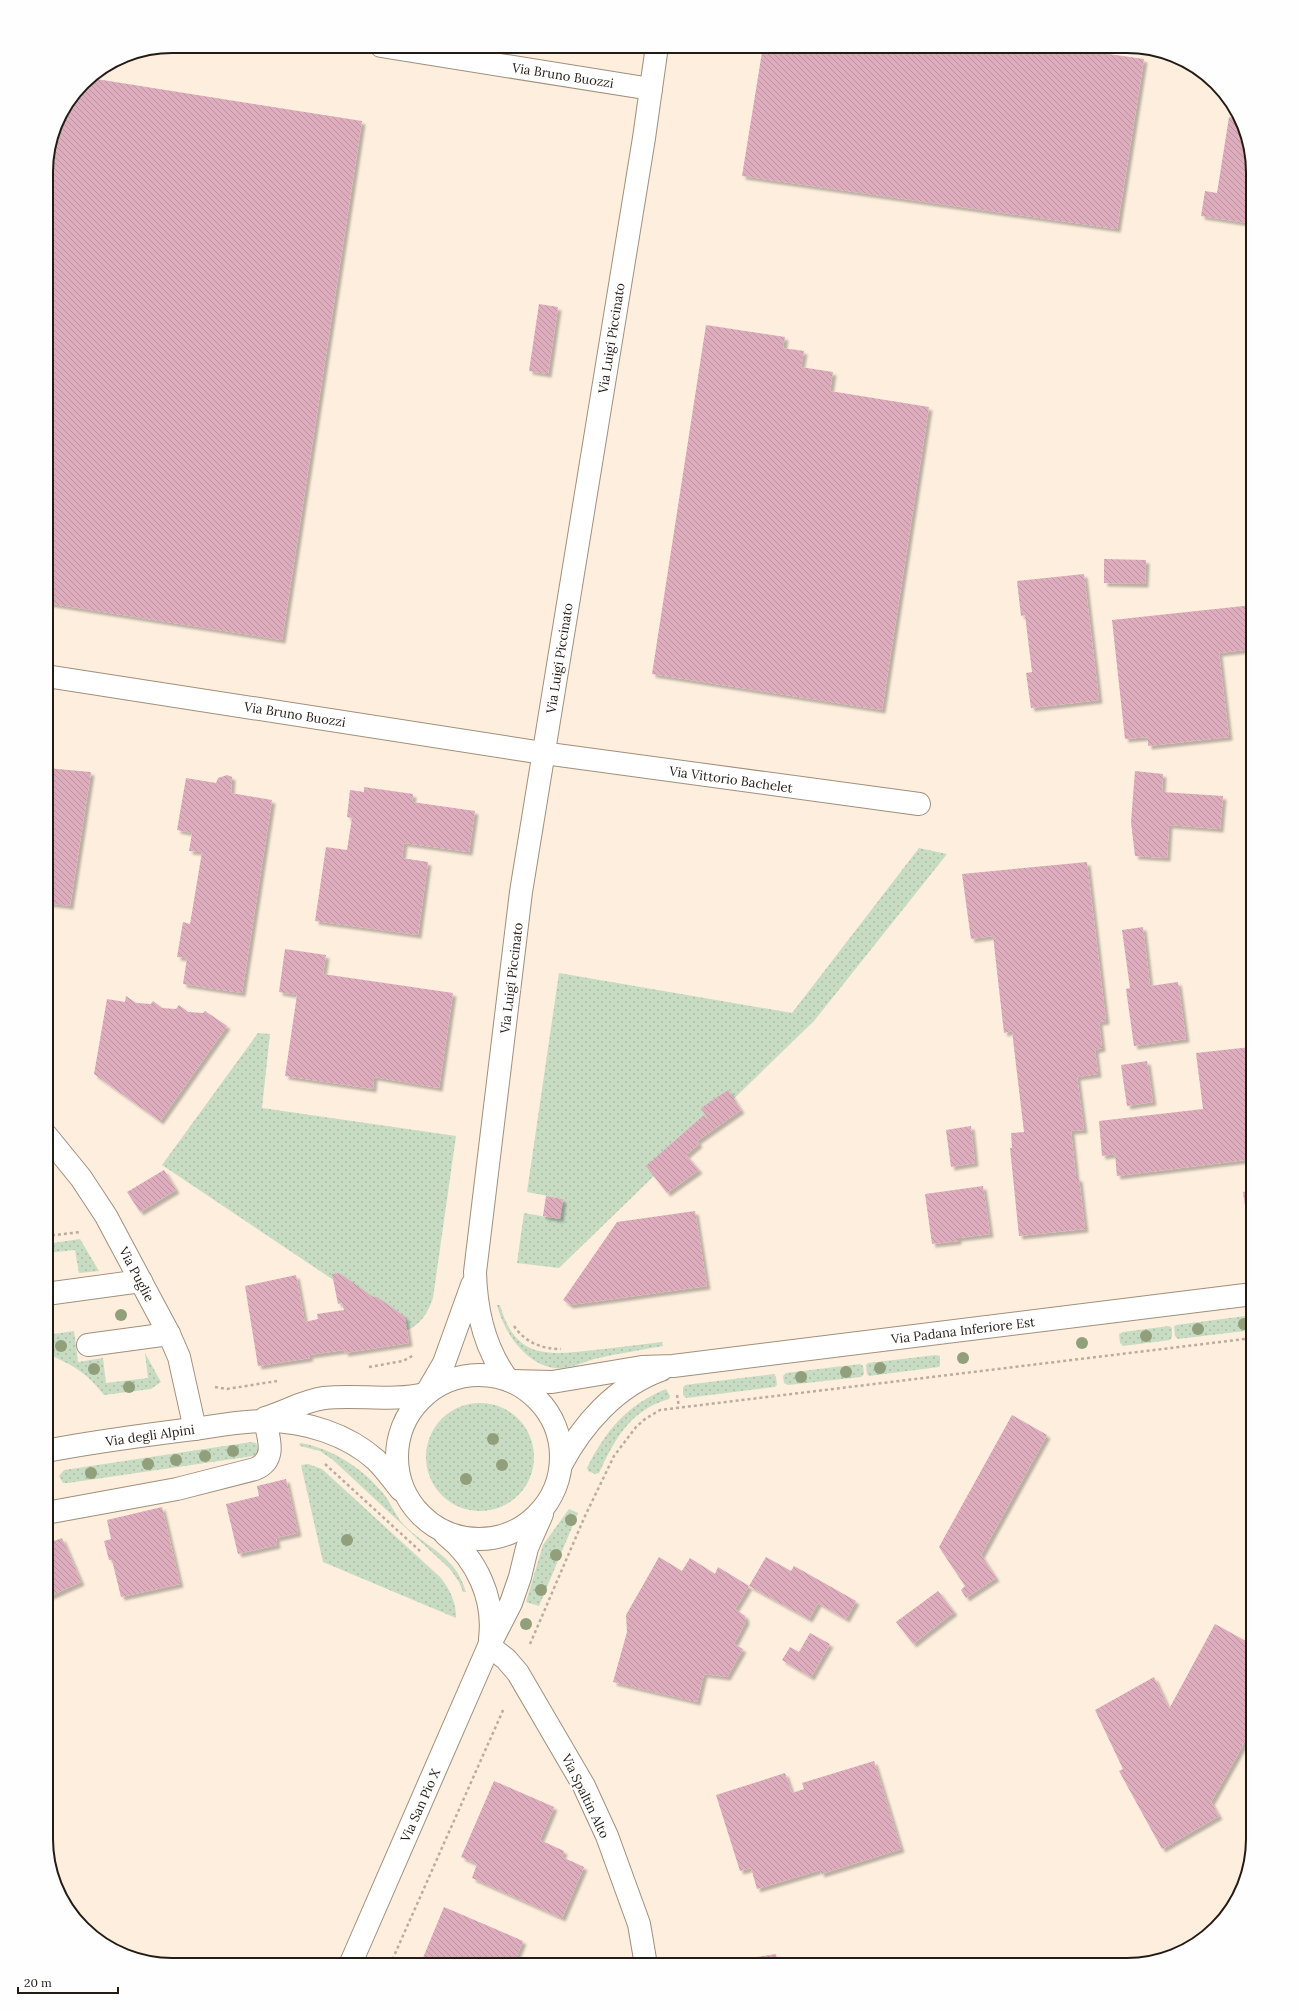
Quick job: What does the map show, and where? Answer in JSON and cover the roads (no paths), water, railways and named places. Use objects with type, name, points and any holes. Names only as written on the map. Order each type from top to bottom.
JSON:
[{"type":"street","name":"Via Bruno Buozzi","points":[[425,53],[651,89]]},
{"type":"street","name":"Via Luigi Piccinato","points":[[510,1381],[492,1355],[484,1336],[476,1294],[476,1272],[521,892],[656,53]]},
{"type":"street","name":"Via Bruno Buozzi","points":[[53,677],[543,753]]},
{"type":"street","name":"Via Vittorio Bachelet","points":[[543,753],[919,804]]},
{"type":"street","name":"Via Puglie","points":[[53,1144],[81,1178],[106,1216],[169,1334],[178,1357],[195,1429]]},
{"type":"street","name":"Via Luigi Piccinato","points":[[426,1393],[446,1356],[459,1324],[476,1272]]},
{"type":"street","points":[[53,1293],[141,1280]]},
{"type":"street","name":"Via Padana Inferiore Est","points":[[510,1381],[552,1382],[642,1367],[673,1366],[1246,1295]]},
{"type":"street","points":[[88,1345],[169,1334]]},
{"type":"street","name":"Via Padana Inferiore Est","points":[[561,1465],[571,1446],[587,1424],[611,1400],[650,1375],[673,1366]]},
{"type":"street","points":[[409,1500],[402,1486],[398,1469],[398,1447],[405,1421],[414,1406],[426,1393],[453,1378],[488,1375],[510,1381],[527,1390],[540,1402],[558,1431],[561,1448],[559,1477],[550,1500],[533,1520],[522,1528],[496,1538],[468,1539],[442,1531]]},
{"type":"street","name":"Via degli Alpini","points":[[260,1421],[323,1398],[357,1396],[411,1398],[426,1393]]},
{"type":"street","points":[[53,1511],[177,1489],[255,1469],[265,1463],[270,1453],[260,1421]]},
{"type":"street","name":"Via degli Alpini","points":[[53,1450],[118,1438],[260,1421],[305,1425],[341,1437],[376,1460],[409,1500]]},
{"type":"street","name":"Via San Pio X","points":[[409,1500],[418,1513],[454,1541],[467,1555],[482,1581],[488,1598],[491,1614],[489,1646]]},
{"type":"street","name":"Via San Pio X","points":[[353,1958],[489,1646],[511,1603],[520,1577],[527,1548],[536,1525],[550,1500]]},
{"type":"street","name":"Via Spaltin Alto","points":[[489,1646],[506,1659],[518,1673],[584,1786],[607,1836],[639,1924],[645,1958]]}]
